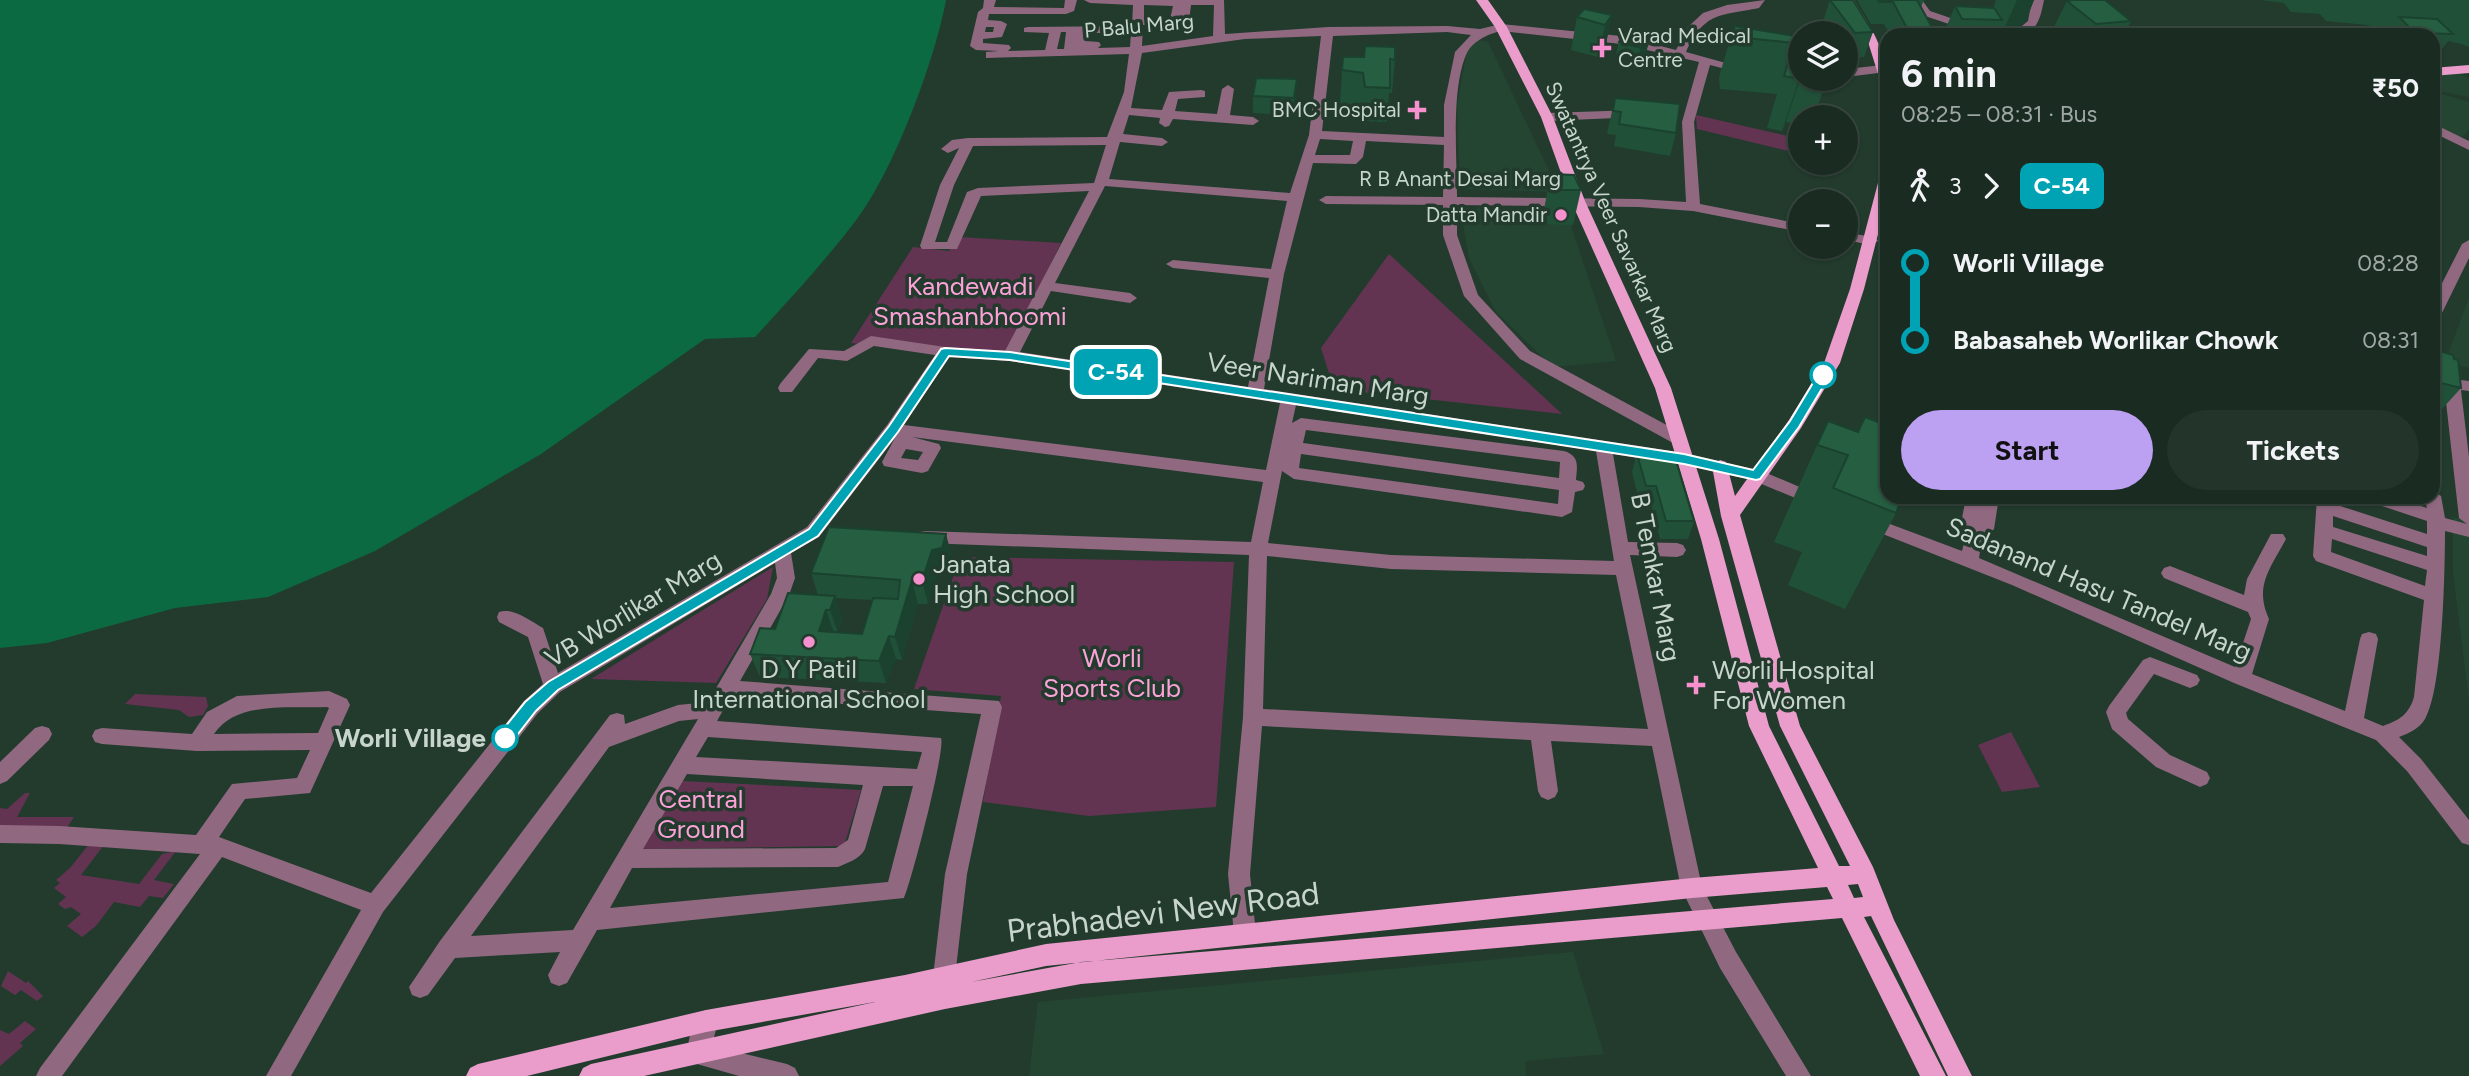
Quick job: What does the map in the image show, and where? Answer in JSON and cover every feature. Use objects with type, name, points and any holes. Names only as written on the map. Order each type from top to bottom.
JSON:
[{"type":"main road","name":"Swatantrya Veer Savarkar Marg","points":[[1482,0],[1501,27],[1547,117],[1578,201],[1663,388],[1710,539],[1759,726],[1830,875],[1934,1076]]},
{"type":"main road","points":[[1848,0],[1874,42],[1880,59]]},
{"type":"main road","points":[[2440,71],[2469,69]]},
{"type":"main road","points":[[1730,516],[1756,475],[1795,424],[1832,363],[1877,237],[1880,218]]},
{"type":"main road","points":[[1720,466],[1730,516],[1790,726],[1865,874],[1877,906],[1960,1076]]},
{"type":"main road","name":"Prabhadevi New Road","points":[[478,1076],[706,1021],[944,977],[1046,955],[1692,888],[1865,874]]},
{"type":"main road","name":"Prabhadevi New Road","points":[[591,1076],[698,1055],[945,998],[1082,973],[1706,918],[1877,906]]},
{"type":"street","points":[[1054,10],[1046,50],[976,46],[984,12],[989,5],[1033,5],[1068,10],[1071,0]]},
{"type":"street","points":[[1090,0],[1177,1],[1180,4],[1175,22],[1135,26]]},
{"type":"street","points":[[1010,356],[1099,184],[1123,111],[1136,50],[1136,0]]},
{"type":"street","points":[[1679,55],[1688,33],[1718,4],[1755,6],[1759,0]]},
{"type":"street","points":[[1916,0],[1926,13],[1972,28]]},
{"type":"street","points":[[2026,28],[2034,22],[2038,0]]},
{"type":"street","points":[[978,36],[999,34],[1002,24],[981,23]]},
{"type":"street","name":"P Balu Marg","points":[[990,55],[1046,50],[1136,50],[1220,27],[1328,31],[1447,29],[1480,33],[1501,27]]},
{"type":"street","points":[[1501,27],[1621,40],[1757,72]]},
{"type":"street","points":[[1028,31],[1050,30]]},
{"type":"street","points":[[1255,394],[1277,274],[1295,198],[1315,135],[1328,31]]},
{"type":"street","points":[[1480,33],[1461,52],[1450,105],[1450,235],[1471,296],[1525,355],[1679,439]]},
{"type":"street","points":[[1693,207],[1681,121],[1705,61]]},
{"type":"street","points":[[1858,73],[1880,73]]},
{"type":"street","points":[[1223,118],[1227,89]]},
{"type":"street","points":[[1166,119],[1173,95],[1201,94]]},
{"type":"street","points":[[1123,111],[1166,119],[1223,118],[1253,121]]},
{"type":"street","points":[[1547,117],[1616,113],[1649,116]]},
{"type":"street","points":[[2440,131],[2469,145]]},
{"type":"street","points":[[1315,135],[1449,141]]},
{"type":"street","points":[[1307,161],[1351,161],[1356,157],[1360,137]]},
{"type":"street","points":[[948,149],[957,143],[968,142],[1113,139],[1162,142]]},
{"type":"street","points":[[968,142],[947,185],[927,246],[951,246],[972,195],[978,192],[1099,184],[1295,198]]},
{"type":"street","points":[[1307,161],[1357,165]]},
{"type":"street","name":"R B Anant Desai Marg","points":[[1326,200],[1578,201],[1693,207],[1788,225]]},
{"type":"street","points":[[1858,236],[1877,237]]},
{"type":"street","points":[[2440,303],[2469,244]]},
{"type":"street","points":[[1173,264],[1277,274]]},
{"type":"street","points":[[1045,286],[1130,298]]},
{"type":"street","name":"Veer Nariman Marg","points":[[786,388],[814,353],[847,356],[871,341],[945,352],[1010,356],[1604,449],[1684,459],[1756,475]]},
{"type":"street","name":"VB Worlikar Marg","points":[[278,1076],[375,905],[522,717],[553,686],[813,533],[901,434],[945,352]]},
{"type":"street","points":[[2404,504],[2469,518],[2466,477],[2452,384],[2469,386]]},
{"type":"street","points":[[1245,934],[1238,874],[1253,717],[1258,549],[1272,477],[1288,446],[1301,424],[1567,458],[1572,486],[1567,506],[1562,511],[1291,472],[1288,446],[1289,399]]},
{"type":"street","points":[[1353,482],[1362,432]]},
{"type":"street","points":[[901,434],[1272,477]]},
{"type":"street","points":[[1426,492],[1432,440]]},
{"type":"street","points":[[1288,446],[1572,486]]},
{"type":"street","name":"B Temkar Marg","points":[[1604,449],[1620,548],[1658,738],[1692,888],[1761,1017],[1799,1076]]},
{"type":"street","points":[[1499,502],[1504,450]]},
{"type":"street","points":[[1756,475],[1830,507]]},
{"type":"street","points":[[1971,552],[1969,530],[1974,504]]},
{"type":"street","points":[[1971,552],[1985,529],[1989,504]]},
{"type":"street","points":[[2326,504],[2321,553],[2326,559],[2434,596]]},
{"type":"street","points":[[2331,504],[2435,543]]},
{"type":"street","points":[[2435,511],[2469,531]]},
{"type":"street","points":[[2435,511],[2436,566],[2424,697],[2420,713],[2406,726],[2383,734],[2414,765],[2469,836]]},
{"type":"street","name":"Sadanand Hasu Tandel Marg","points":[[1854,516],[1971,552],[2241,678],[2383,734]]},
{"type":"street","points":[[2323,530],[2436,566]]},
{"type":"street","points":[[813,533],[841,534]]},
{"type":"street","points":[[911,536],[1258,549],[1391,562],[1624,568]]},
{"type":"street","points":[[2241,678],[2260,619],[2252,603],[2256,579],[2277,540]]},
{"type":"street","points":[[1620,548],[1677,550]]},
{"type":"street","points":[[559,975],[780,595],[786,578],[782,551]]},
{"type":"street","points":[[2170,573],[2254,607]]},
{"type":"street","points":[[506,617],[536,633],[553,686]]},
{"type":"street","points":[[2353,722],[2369,639]]},
{"type":"street","points":[[2198,659],[2187,688],[2150,665],[2116,712],[2116,717],[2119,723],[2162,761],[2200,778]]},
{"type":"street","points":[[725,688],[992,707],[952,897],[944,977]]},
{"type":"street","points":[[48,1076],[210,845],[239,790],[303,787],[340,705],[329,699],[237,704],[214,718],[197,743]]},
{"type":"street","points":[[591,920],[897,891],[928,778],[934,744],[707,719],[678,713],[602,741]]},
{"type":"street","points":[[1253,717],[1658,738]]},
{"type":"street","points":[[420,987],[617,721]]},
{"type":"street","points":[[1540,732],[1548,790]]},
{"type":"street","points":[[0,775],[42,734]]},
{"type":"street","points":[[102,736],[197,743],[324,741]]},
{"type":"street","points":[[680,765],[928,778]]},
{"type":"street","points":[[626,859],[838,857],[854,849],[858,842],[875,777]]},
{"type":"street","points":[[0,834],[210,845],[375,905]]},
{"type":"street","points":[[448,948],[579,940]]},
{"type":"street","points":[[706,1021],[698,1055],[787,1076]]},
{"type":"shaded area","points":[[0,0],[946,0],[923,83],[899,144],[871,198],[833,249],[755,337],[705,339],[541,454],[375,551],[268,597],[175,608],[47,643],[0,648]]},
{"type":"shaded area","points":[[1477,40],[1488,42],[1559,192],[1460,189],[1457,103],[1468,47]]},
{"type":"shaded area","points":[[2459,73],[2469,79],[2469,97],[2440,91],[2440,74]]},
{"type":"shaded area","points":[[2440,93],[2469,102],[2469,130],[2460,139],[2440,134]]},
{"type":"shaded area","points":[[1460,208],[1566,211],[1616,361],[1553,367],[1496,312],[1469,258]]},
{"type":"shaded area","points":[[2469,298],[2469,368],[2445,362]]},
{"type":"shaded area","points":[[2453,517],[2469,521],[2469,701],[2453,571]]},
{"type":"shaded area","points":[[1573,952],[1604,1054],[1525,1061],[1526,1076],[1029,1076],[1038,1002]]},
{"type":"green space","points":[[1696,115],[1788,136],[1788,151],[1697,129]]},
{"type":"green space","name":"Kandewadi Smashanbhoomi","points":[[959,237],[1061,243],[1003,360],[851,343],[913,247],[949,251]]},
{"type":"green space","points":[[1389,254],[1562,414],[1334,389],[1321,348]]},
{"type":"green space","name":"Worli Sports Club","points":[[960,557],[1234,562],[1216,807],[1089,816],[983,802],[1001,696],[914,689]]},
{"type":"green space","points":[[773,567],[767,599],[716,683],[591,679]]},
{"type":"green space","points":[[135,694],[206,697],[208,706],[203,715],[189,717],[179,710],[125,704]]},
{"type":"green space","points":[[2011,732],[2040,787],[2002,792],[1978,745]]},
{"type":"green space","name":"Central Ground","points":[[682,781],[861,790],[844,846],[641,849]]},
{"type":"green space","points":[[25,793],[30,793],[17,817],[74,817],[64,832],[0,832],[0,808],[7,809]]},
{"type":"green space","points":[[90,843],[104,845],[81,875],[139,884],[162,854],[176,851],[154,880],[174,884],[163,898],[149,896],[140,907],[114,902],[96,926],[82,937],[67,926],[81,914],[71,907],[65,909],[58,904],[66,897],[54,888],[60,883],[56,880],[70,868]]},
{"type":"green space","points":[[8,971],[26,983],[28,981],[43,996],[37,1001],[21,990],[15,995],[1,986]]},
{"type":"green space","points":[[25,1021],[36,1029],[20,1043],[23,1046],[0,1066],[0,1030],[9,1034]]},
{"type":"building","points":[[1830,0],[1853,0],[1873,32],[1858,33],[1858,21],[1846,21]]},
{"type":"building","points":[[1878,0],[1917,0],[1932,28],[1907,28],[1893,2]]},
{"type":"building","points":[[2105,0],[2131,21],[2096,24],[2067,1]]},
{"type":"building","points":[[1955,6],[1994,8],[2002,20],[1962,19]]},
{"type":"building","points":[[1584,9],[1612,15],[1605,25],[1577,17]]},
{"type":"building","points":[[2399,17],[2437,19],[2453,34],[2440,34],[2440,28],[2410,28]]},
{"type":"building","points":[[1734,26],[1788,35],[1788,42],[1735,37]]},
{"type":"building","points":[[1623,35],[1649,41],[1641,48],[1619,42]]},
{"type":"building","points":[[1365,46],[1395,47],[1395,60],[1390,59],[1390,88],[1365,87],[1363,73],[1342,70],[1343,57],[1364,57]]},
{"type":"building","points":[[1256,78],[1297,79],[1294,98],[1253,96]]},
{"type":"building","points":[[1615,98],[1680,104],[1676,133],[1619,124],[1621,112],[1613,111]]},
{"type":"building","points":[[1551,174],[1574,175],[1581,190],[1555,190]]},
{"type":"building","points":[[2440,351],[2453,355],[2454,359],[2458,360],[2461,388],[2440,383]]},
{"type":"building","points":[[1865,417],[1880,423],[1880,504],[1899,504],[1896,513],[1833,488],[1848,455],[1817,445],[1828,421],[1858,432]]},
{"type":"building","points":[[1637,454],[1674,454],[1694,521],[1666,521],[1656,486],[1646,486]]},
{"type":"building","points":[[829,527],[946,534],[942,548],[932,550],[922,581],[912,580],[895,637],[889,636],[879,661],[750,654],[760,628],[775,629],[788,593],[835,596],[830,610],[826,610],[819,631],[862,634],[873,598],[898,599],[900,580],[811,573]]},
{"type":"bus line","name":"C-54","points":[[505,738],[539,698],[553,686],[813,533],[893,429],[945,352],[1010,356],[1604,449],[1684,459],[1756,475],[1795,424],[1823,375]]},
{"type":"place","name":"Varad Medical Centre","points":[[1602,48]]},
{"type":"place","name":"BMC Hospital","points":[[1417,110]]},
{"type":"place","name":"Datta Mandir","points":[[1561,215]]},
{"type":"place","name":"Janata High School","points":[[919,579]]},
{"type":"place","name":"D Y Patil International School","points":[[809,642]]},
{"type":"place","name":"Worli Hospital For Women","points":[[1696,685]]},
{"type":"place","name":"Worli Village","points":[[505,738]]}]
